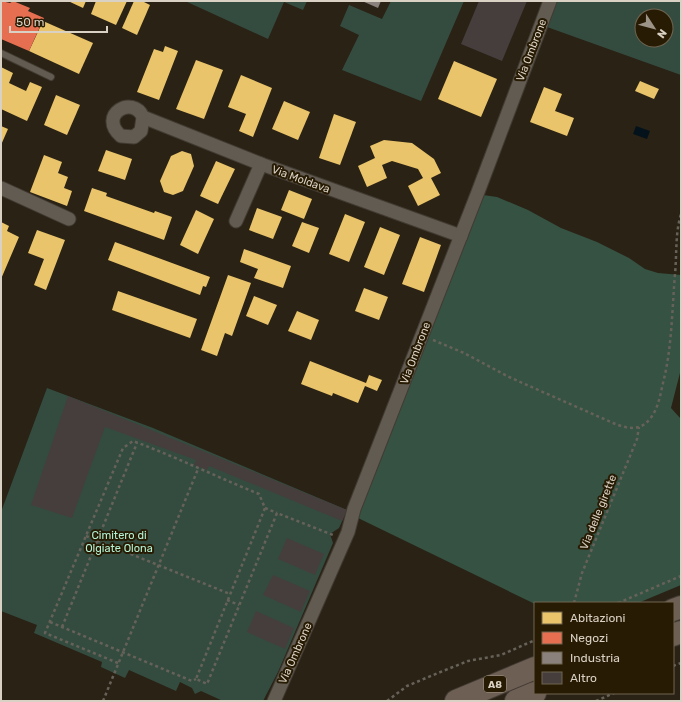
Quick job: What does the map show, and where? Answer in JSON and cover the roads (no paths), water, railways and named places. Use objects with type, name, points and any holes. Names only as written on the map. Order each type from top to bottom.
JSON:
[{"type":"highway","name":"A8","points":[[456,701],[534,668]]},
{"type":"highway","name":"A8","points":[[516,701],[534,693]]},
{"type":"street","name":"Via Ombrone","points":[[274,701],[345,540],[354,509],[461,236],[550,1]]},
{"type":"street","name":"Via Moldava","points":[[143,117],[261,164],[461,236]]},
{"type":"street","points":[[236,221],[261,164]]},
{"type":"street","points":[[1,188],[69,219]]},
{"type":"lane","points":[[1,54],[51,77]]},
{"type":"park label","name":"Cimitero di Olgiate Olona","points":[[119,541]]}]
